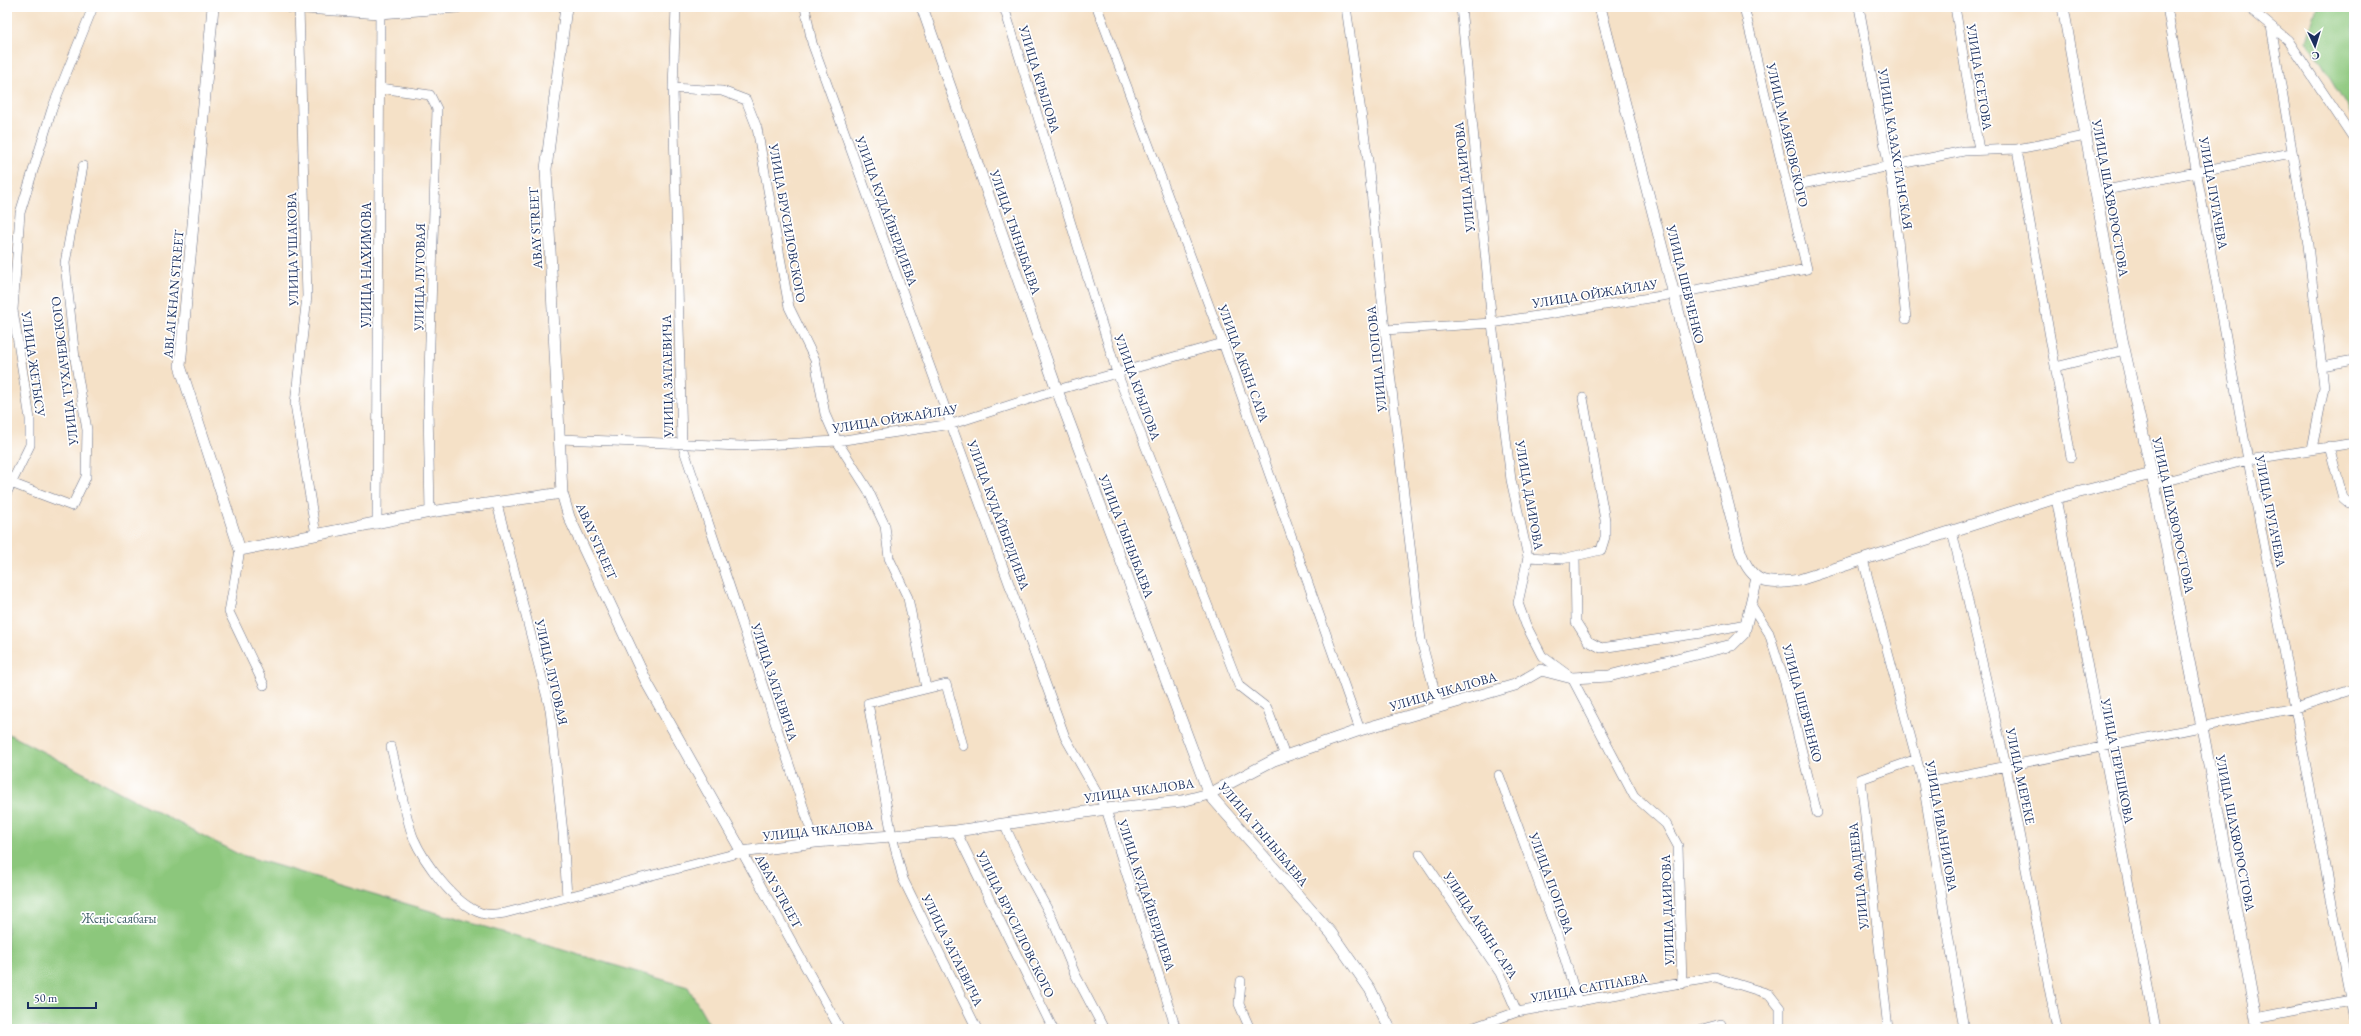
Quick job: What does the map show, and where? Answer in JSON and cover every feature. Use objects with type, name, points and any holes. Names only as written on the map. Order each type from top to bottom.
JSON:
[{"type":"street","name":"УЛИЦА ЖЕТЫСУ","points":[[7,492],[30,444],[30,419],[13,310],[20,213],[52,109],[94,7]]},
{"type":"street","name":"ABLAI KHAN STREET","points":[[213,7],[180,366],[240,550],[229,612],[264,685]]},
{"type":"street","points":[[294,7],[380,10],[457,7]]},
{"type":"street","name":"УЛИЦА УШАКОВА","points":[[294,7],[307,296],[295,404],[316,536]]},
{"type":"street","name":"ABAY STREET","points":[[566,7],[546,169],[562,493],[569,517],[648,685],[840,1029]]},
{"type":"street","name":"УЛИЦА ЗАТАЕВИЧА","points":[[676,7],[673,88],[682,444],[815,842]]},
{"type":"street","name":"УЛИЦА КУДАЙБЕРДИЕВА","points":[[805,7],[812,42],[1065,738],[1106,809],[1176,1029]]},
{"type":"street","name":"УЛИЦА ТЫНЫБАЕВА","points":[[922,7],[1057,390],[1209,794],[1331,933],[1370,989],[1390,1029]]},
{"type":"street","name":"УЛИЦА КРЫЛОВА","points":[[1004,7],[1117,372],[1239,686],[1267,708],[1285,756]]},
{"type":"street","name":"УЛИЦА АКЫН САРА","points":[[1097,7],[1223,343],[1360,730]]},
{"type":"street","name":"УЛИЦА ПОПОВА","points":[[1346,7],[1368,161],[1385,330],[1421,640],[1439,707]]},
{"type":"street","name":"УЛИЦА ДАИРОВА","points":[[1461,7],[1492,322],[1511,480],[1528,557],[1518,603],[1526,625],[1542,656],[1572,678],[1634,796],[1666,824],[1678,846],[1682,984]]},
{"type":"street","name":"УЛИЦА ШЕВЧЕНКО","points":[[1600,7],[1740,551],[1746,567],[1757,578]]},
{"type":"street","name":"УЛИЦА МАЯКОВСКОГО","points":[[1744,7],[1807,268]]},
{"type":"street","name":"УЛИЦА КАЗАХСТАНСКАЯ","points":[[1859,7],[1888,166],[1906,319]]},
{"type":"street","name":"УЛИЦА ЕСЕТОВА","points":[[1955,7],[1979,150]]},
{"type":"street","name":"УЛИЦА ШАХВОРОСТОВА","points":[[2063,7],[2124,350],[2153,479],[2202,727],[2257,1024]]},
{"type":"street","name":"УЛИЦА ПУГАЧЕВА","points":[[2167,7],[2248,460],[2354,1020]]},
{"type":"street","points":[[2248,7],[2288,40],[2354,139]]},
{"type":"street","name":"УЛИЦА НАХИМОВА","points":[[377,524],[380,10]]},
{"type":"street","points":[[2271,26],[2308,245],[2322,366],[2324,387],[2312,449]]},
{"type":"street","name":"УЛИЦА ЛУГОВАЯ","points":[[380,88],[430,95],[437,109],[428,407],[430,512]]},
{"type":"street","name":"УЛИЦА БРУСИЛОВСКОГО","points":[[673,88],[722,91],[746,100],[757,128],[789,307],[815,360],[825,414],[837,441],[868,490],[885,526],[888,558],[908,598],[926,688]]},
{"type":"street","points":[[1787,187],[1964,151],[2016,149],[2086,136]]},
{"type":"street","points":[[2016,149],[2071,457]]},
{"type":"street","points":[[2096,192],[2292,153]]},
{"type":"street","name":"УЛИЦА ТУХАЧЕВСКОГО","points":[[11,483],[72,506],[86,477],[87,430],[75,359],[65,263],[83,166]]},
{"type":"street","name":"УЛИЦА ОЙЖАЙЛАУ","points":[[1385,330],[1492,322],[1674,294],[1807,268]]},
{"type":"street","name":"УЛИЦА ОЙЖАЙЛАУ","points":[[560,439],[740,446],[837,441],[952,424],[1117,372],[1223,343]]},
{"type":"street","points":[[2055,367],[2124,350]]},
{"type":"street","points":[[2322,366],[2354,360]]},
{"type":"street","points":[[1528,557],[1575,557],[1601,550],[1605,537],[1605,520],[1583,398]]},
{"type":"street","points":[[1757,578],[1765,582],[1784,582],[1863,560],[1952,530],[2056,498],[2248,460],[2354,443]]},
{"type":"street","points":[[2330,446],[2343,498],[2350,504],[2354,504]]},
{"type":"street","points":[[240,550],[377,524],[430,512],[497,504],[562,493]]},
{"type":"street","name":"УЛИЦА ТЕРЕШКОВА","points":[[2056,498],[2156,1029]]},
{"type":"street","name":"УЛИЦА ЛУГОВАЯ","points":[[497,504],[550,709],[563,833],[566,897]]},
{"type":"street","name":"УЛИЦА МЕРЕКЕ","points":[[1952,530],[2006,766],[2057,1029]]},
{"type":"street","points":[[1575,557],[1576,622],[1588,642],[1601,648],[1701,633],[1746,624]]},
{"type":"street","name":"УЛИЦА ИВАНИЛОВА","points":[[1863,560],[1923,784],[1964,1029]]},
{"type":"street","name":"УЛИЦА ЧКАЛОВА","points":[[391,748],[413,836],[436,875],[458,899],[480,913],[490,915],[505,913],[742,852],[815,842],[956,831],[1106,809],[1182,801],[1209,794],[1285,756],[1360,730],[1515,685],[1541,670],[1572,678],[1610,676],[1732,645],[1744,633],[1757,578]]},
{"type":"street","name":"УЛИЦА ШЕВЧЕНКО","points":[[1751,605],[1769,633],[1785,683],[1817,813]]},
{"type":"street","points":[[892,836],[868,703],[946,684],[962,746]]},
{"type":"street","points":[[1923,784],[2295,708],[2354,689]]},
{"type":"street","name":"УЛИЦА ФАДЕЕВА","points":[[1888,1029],[1861,779],[1917,759]]},
{"type":"street","name":"УЛИЦА ПОПОВА","points":[[1499,774],[1556,930],[1578,1002]]},
{"type":"street","points":[[1004,824],[1021,861],[1051,916],[1075,974],[1104,1029]]},
{"type":"street","name":"УЛИЦА БРУСИЛОВСКОГО","points":[[956,831],[1053,1029]]},
{"type":"street","name":"УЛИЦА ЗАТАЕВИЧА","points":[[892,836],[903,879],[977,1029]]},
{"type":"street","name":"УЛИЦА АКЫН САРА","points":[[1420,854],[1500,973],[1517,1012]]},
{"type":"street","name":"УЛИЦА САТПАЕВА","points":[[1469,1029],[1517,1012],[1715,977],[1769,994],[1780,1008],[1780,1029]]},
{"type":"street","points":[[1241,981],[1239,1004],[1250,1029]]},
{"type":"street","points":[[2257,1024],[2350,1000]]},
{"type":"street","points":[[1702,1029],[1721,1024]]},
{"type":"green space","points":[[2317,7],[2354,7],[2354,119],[2307,40]]},
{"type":"green space","name":"Жеңіс саябағы","points":[[7,733],[238,854],[688,987],[712,1029],[7,1029]]}]
